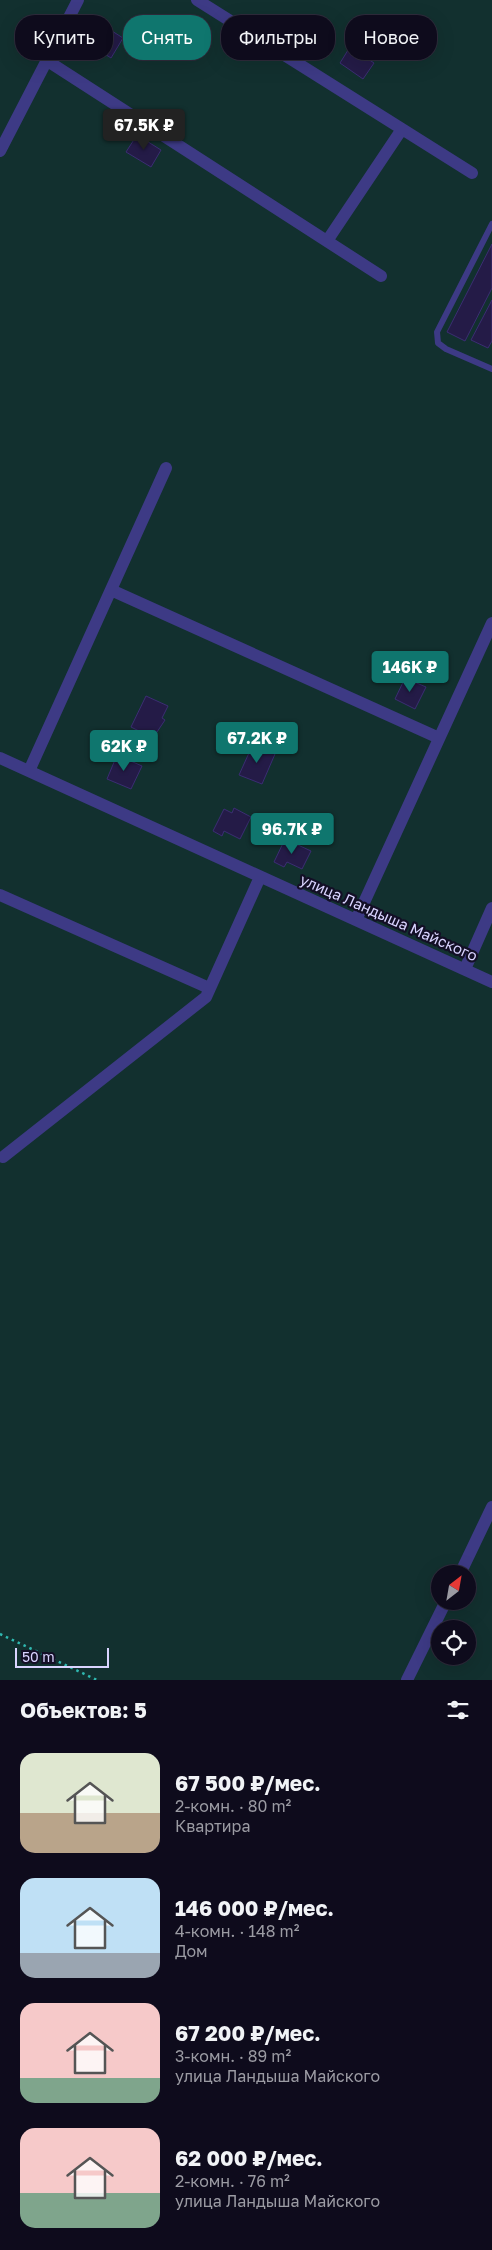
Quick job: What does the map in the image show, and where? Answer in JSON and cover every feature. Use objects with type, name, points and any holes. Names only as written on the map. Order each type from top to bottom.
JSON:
[{"type":"street","points":[[70,15],[78,0]]},
{"type":"street","points":[[197,0],[472,173]]},
{"type":"street","points":[[0,151],[46,60],[381,276]]},
{"type":"street","points":[[327,242],[402,129]]},
{"type":"street","points":[[29,771],[166,468]]},
{"type":"street","points":[[111,590],[439,738]]},
{"type":"street","points":[[356,920],[492,623]]},
{"type":"street","name":"улица Ландыша Майского","points":[[0,758],[492,982]]},
{"type":"street","points":[[2,1157],[206,996],[260,876]]},
{"type":"street","points":[[0,895],[210,988]]},
{"type":"street","points":[[465,969],[492,908]]},
{"type":"street","points":[[464,1565],[492,1508]]},
{"type":"street","points":[[407,1680],[442,1610]]},
{"type":"lane","points":[[492,224],[437,332],[438,343],[446,349],[492,369]]},
{"type":"path","points":[[0,1634],[97,1680]]},
{"type":"green space","points":[[0,0],[492,0],[492,1680],[0,1680]]},
{"type":"building","points":[[113,32],[123,38],[113,55]]},
{"type":"building","points":[[345,55],[345,60],[370,60],[374,63],[363,79],[340,63]]},
{"type":"building","points":[[137,135],[161,150],[151,167],[126,152]]},
{"type":"building","points":[[492,244],[492,288],[465,341],[447,332]]},
{"type":"building","points":[[492,300],[492,341],[488,348],[471,340]]},
{"type":"building","points":[[405,678],[426,687],[415,709],[395,699]]},
{"type":"building","points":[[146,696],[168,706],[162,718],[165,720],[153,738],[131,727]]},
{"type":"building","points":[[253,744],[275,754],[262,784],[239,775]]},
{"type":"building","points":[[117,755],[142,766],[131,789],[107,779]]},
{"type":"building","points":[[234,808],[251,817],[240,839],[224,831],[222,836],[213,831],[224,809],[232,813]]},
{"type":"building","points":[[285,839],[311,851],[302,869],[287,862],[284,867],[274,862]]}]
